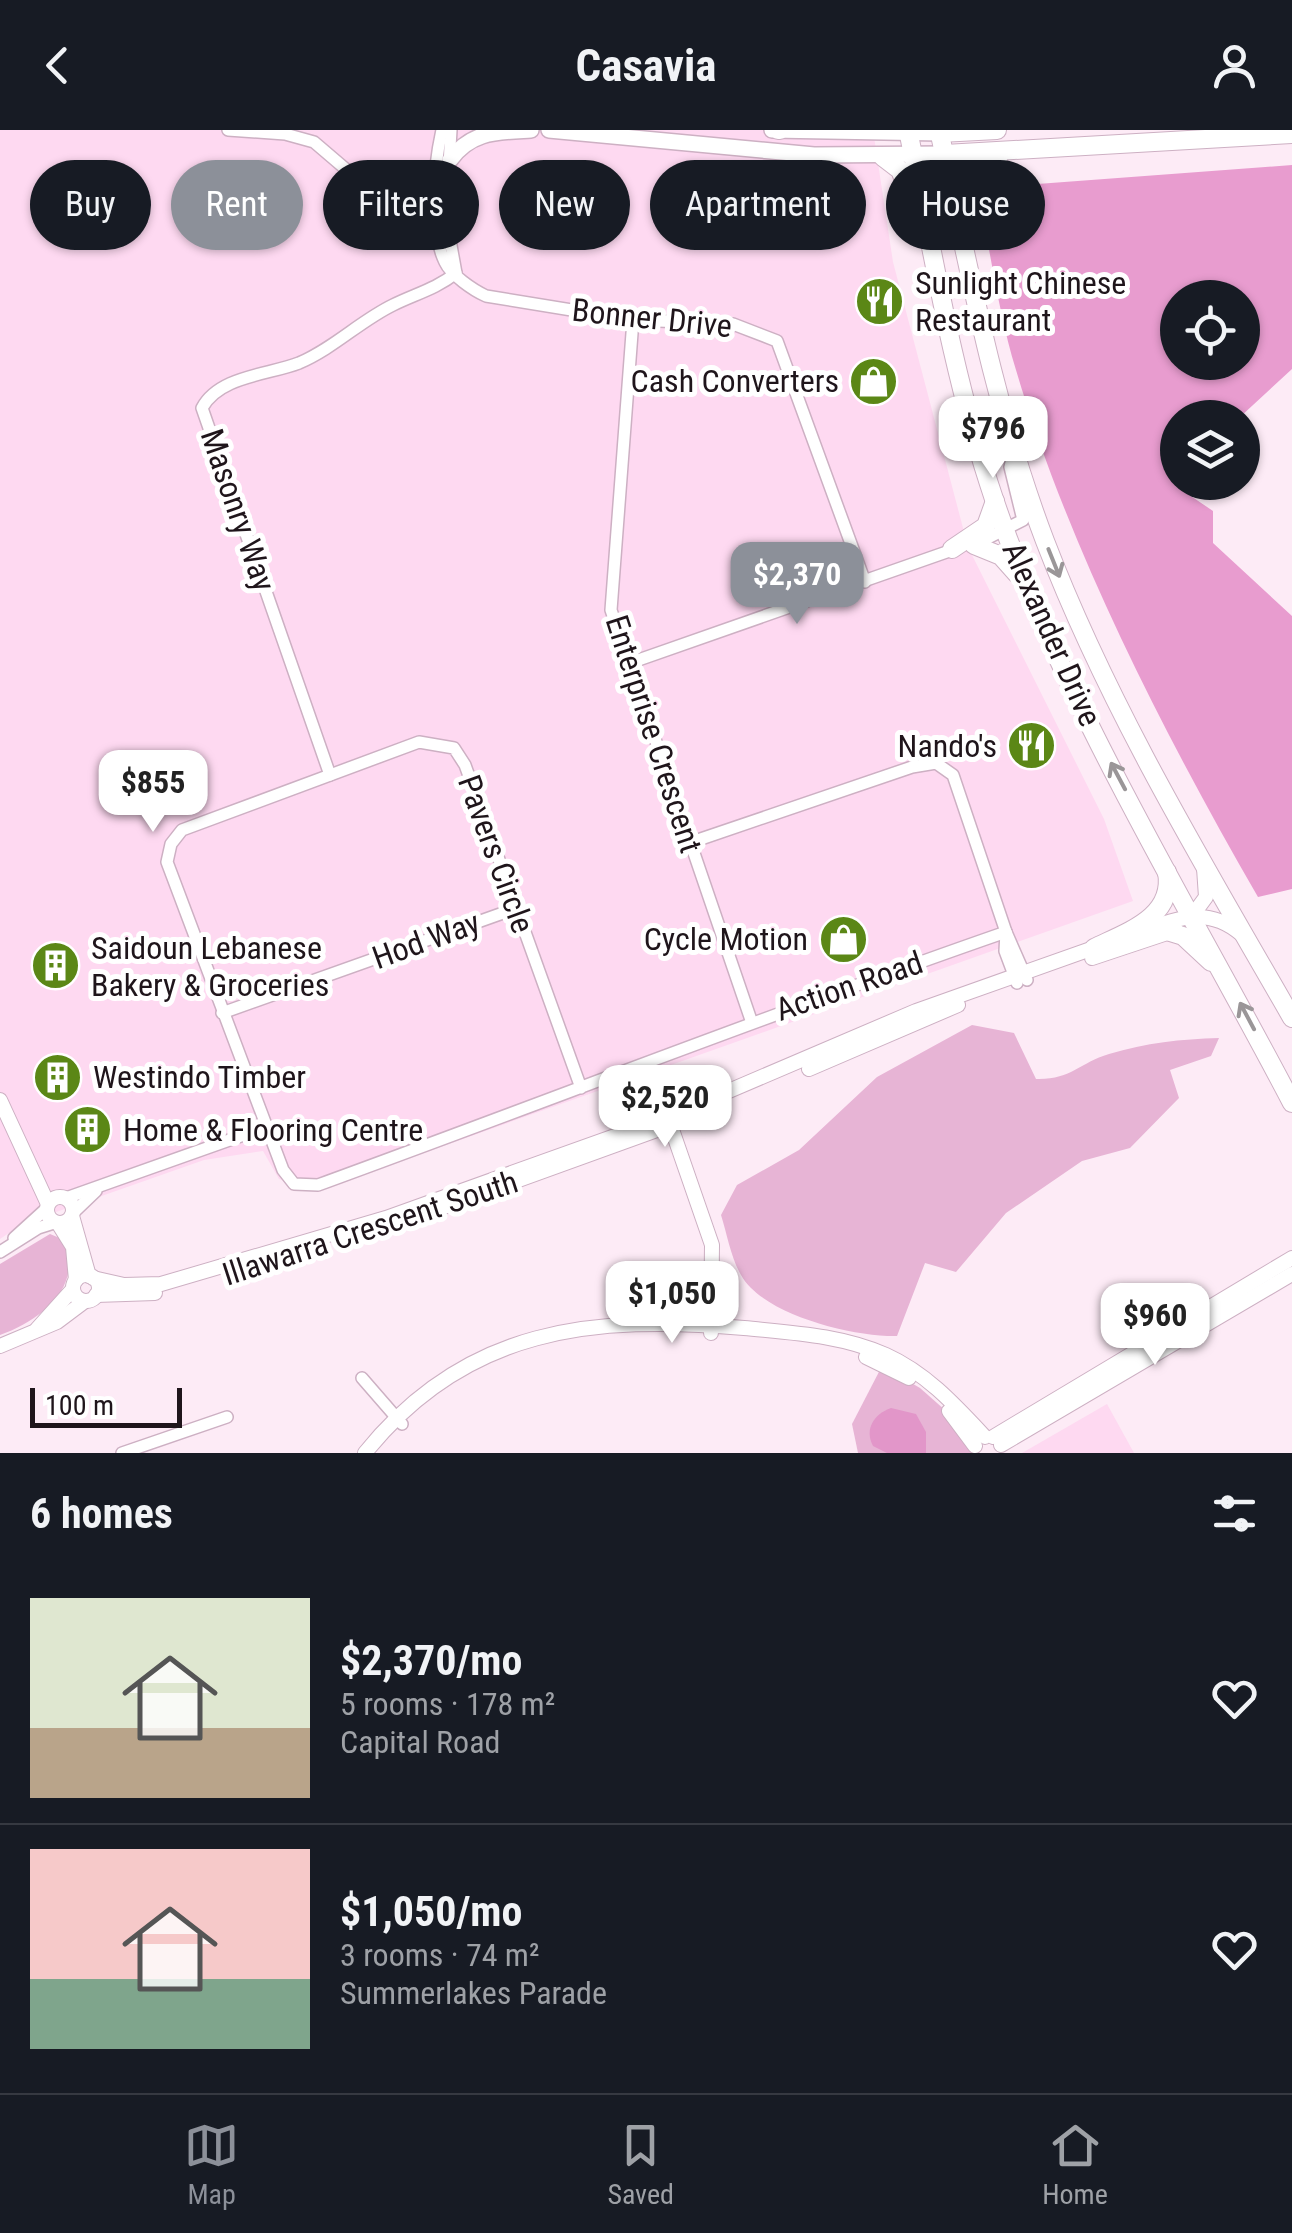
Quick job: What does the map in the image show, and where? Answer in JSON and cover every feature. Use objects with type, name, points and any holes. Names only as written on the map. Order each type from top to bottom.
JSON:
[{"type":"main road","points":[[450,160],[481,134],[530,130]]},
{"type":"main road","points":[[548,130],[883,157],[1292,134]]},
{"type":"main road","points":[[664,130],[702,137],[709,144]]},
{"type":"main road","points":[[777,130],[996,130]]},
{"type":"main road","name":"Alexander Drive","points":[[909,132],[961,394],[994,501],[1031,596],[1087,717],[1292,1103]]},
{"type":"main road","name":"Alexander Drive","points":[[939,132],[945,160]]},
{"type":"main road","points":[[1012,160],[1055,156],[1077,148]]},
{"type":"main road","points":[[883,157],[895,164],[909,191],[924,254],[937,282]]},
{"type":"main road","name":"Alexander Drive","points":[[965,250],[992,381],[1070,602],[1204,865],[1292,1018]]},
{"type":"main road","points":[[952,549],[986,526],[994,501]]},
{"type":"main road","points":[[974,545],[1007,562],[1031,596]]},
{"type":"main road","points":[[1094,948],[1161,908],[1170,887],[1165,862]]},
{"type":"main road","points":[[1170,932],[1182,936],[1208,958],[1231,986]]},
{"type":"street","points":[[228,130],[285,134],[314,142],[335,160]]},
{"type":"street","points":[[442,130],[442,160]]},
{"type":"street","points":[[450,160],[451,130]]},
{"type":"street","points":[[445,250],[446,264],[456,273]]},
{"type":"street","name":"Bonner Drive","points":[[456,273],[486,296],[633,320],[733,324],[777,340],[865,582]]},
{"type":"street","name":"Masonry Way","points":[[330,776],[202,408],[218,388],[300,362],[342,340],[391,306],[442,285],[456,273]]},
{"type":"street","name":"Enterprise Crescent","points":[[633,320],[611,610],[752,1020]]},
{"type":"street","points":[[627,664],[952,549],[974,545],[1018,526],[1024,514],[1010,468],[1014,449]]},
{"type":"street","name":"Pavers Circle","points":[[420,742],[454,748],[465,765],[516,908],[581,1088],[318,1185],[294,1184],[283,1170],[266,1127],[167,862],[171,844],[182,830],[420,742]]},
{"type":"street","points":[[689,843],[912,767],[936,763],[953,774],[1006,932],[1005,951],[1021,978]]},
{"type":"street","points":[[1193,914],[1206,898],[1204,865]]},
{"type":"street","name":"Hod Way","points":[[222,1013],[516,908]]},
{"type":"street","points":[[1193,914],[1215,916],[1246,938]]},
{"type":"street","name":"Illawarra Crescent South","points":[[1021,978],[1170,932],[1193,914]]},
{"type":"street","name":"Illawarra Crescent South","points":[[90,1298],[134,1296],[177,1288],[424,1216],[674,1120],[1094,948],[1193,914]]},
{"type":"street","name":"Action Road","points":[[581,1088],[752,1020],[1006,932]]},
{"type":"street","points":[[0,1100],[65,1218],[90,1298]]},
{"type":"street","points":[[674,1120],[712,1245],[705,1329]]},
{"type":"street","name":"Illawarra Crescent South","points":[[83,1281],[139,1286],[174,1281],[386,1218],[674,1120]]},
{"type":"street","points":[[4,1249],[19,1230],[56,1202],[266,1127]]},
{"type":"street","points":[[4,1249],[65,1218],[99,1188]]},
{"type":"street","points":[[56,1202],[65,1218]]},
{"type":"street","points":[[1084,1391],[1292,1258]]},
{"type":"street","points":[[365,1453],[398,1421],[473,1364],[534,1338],[620,1322],[811,1342],[874,1360],[941,1402],[989,1445],[1292,1274]]},
{"type":"street","points":[[83,1281],[90,1298]]},
{"type":"street","points":[[37,1330],[83,1281]]},
{"type":"street","points":[[0,1346],[56,1322],[90,1298]]},
{"type":"street","points":[[362,1378],[398,1421]]},
{"type":"street","points":[[122,1453],[227,1417]]},
{"type":"street","points":[[376,1453],[398,1421]]},
{"type":"shaded area","points":[[0,130],[873,130],[886,216],[886,250],[891,250],[968,547],[1104,819],[1133,901],[316,1191],[279,1179],[263,1151],[204,1160],[22,1224],[0,1239]]},
{"type":"shaded area","points":[[1292,165],[1292,369],[1258,400],[1160,400],[1160,500],[1197,500],[1213,511],[1213,543],[1292,616],[1292,889],[1258,897],[1155,707],[1063,505],[1010,349],[989,250],[1045,250],[1045,183]]},
{"type":"shaded area","points":[[972,1025],[1014,1033],[1036,1079],[1058,1077],[1099,1058],[1136,1047],[1219,1038],[1211,1056],[1170,1070],[1179,1098],[1130,1148],[1082,1161],[1006,1213],[956,1272],[925,1263],[897,1336],[858,1333],[811,1321],[769,1302],[752,1289],[732,1254],[721,1215],[737,1185],[799,1150],[877,1077]]},
{"type":"shaded area","points":[[50,1234],[62,1239],[68,1256],[64,1286],[30,1321],[0,1335],[0,1264]]},
{"type":"shaded area","points":[[882,1366],[920,1388],[954,1418],[973,1453],[858,1453],[852,1424]]},
{"type":"shaded area","points":[[1107,1404],[1134,1453],[1022,1453]]},
{"type":"shaded area","points":[[891,1408],[916,1414],[926,1432],[926,1453],[887,1453],[873,1446],[872,1423]]},
{"type":"place","name":"Sunlight Chinese Restaurant","points":[[880,301]]},
{"type":"place","name":"Cash Converters","points":[[874,381]]},
{"type":"place","name":"Nando's","points":[[1032,746]]},
{"type":"place","name":"Cycle Motion","points":[[843,939]]},
{"type":"place","name":"Saidoun Lebanese Bakery & Groceries","points":[[56,966]]},
{"type":"place","name":"Westindo Timber","points":[[58,1077]]},
{"type":"place","name":"Home & Flooring Centre","points":[[88,1130]]}]
